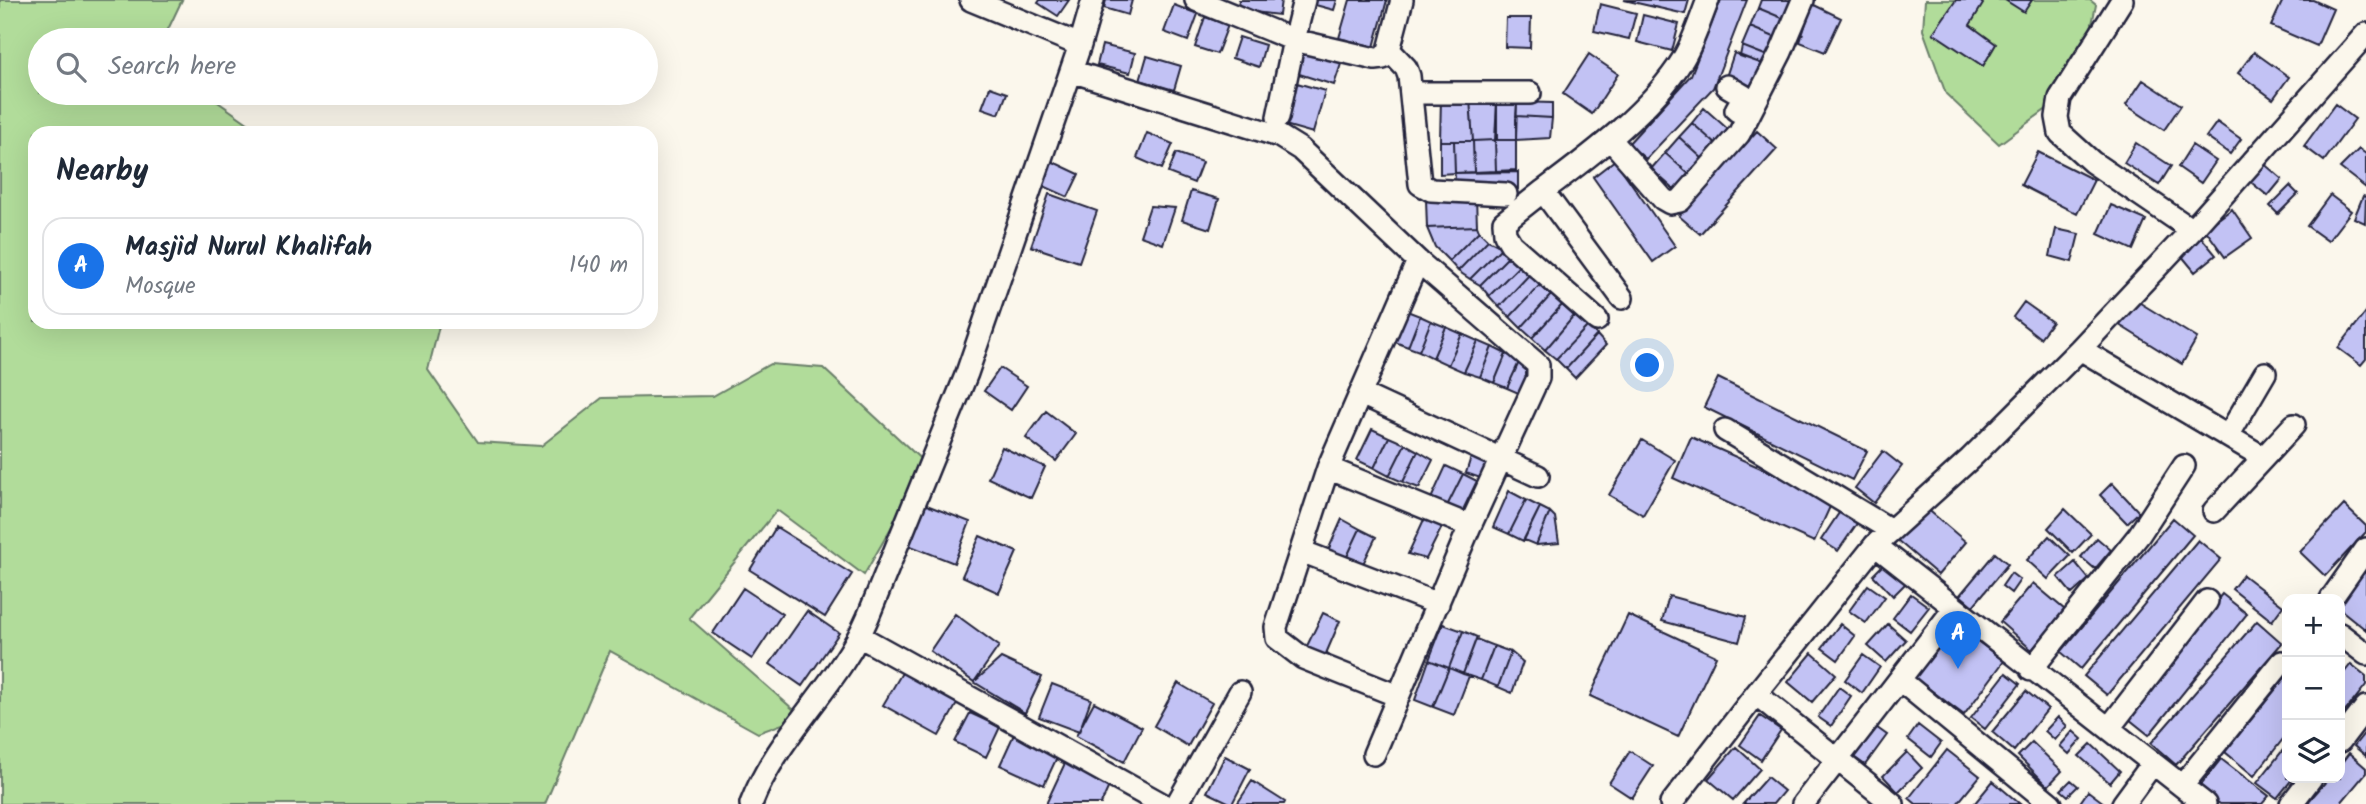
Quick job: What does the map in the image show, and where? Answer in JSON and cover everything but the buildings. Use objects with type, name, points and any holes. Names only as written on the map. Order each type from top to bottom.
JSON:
[{"type":"street","points":[[971,0],[1080,45]]},
{"type":"street","points":[[751,804],[761,778],[781,745],[859,636],[967,373],[1093,0]]},
{"type":"street","points":[[1196,0],[1294,40],[1375,59],[1383,58],[1389,50],[1402,0]]},
{"type":"street","points":[[1278,117],[1304,0]]},
{"type":"street","points":[[1597,320],[1511,244],[1505,234],[1504,222],[1611,140],[1683,60],[1708,0]]},
{"type":"street","points":[[1611,140],[1663,199],[1675,204],[1739,134],[1803,0]]},
{"type":"street","points":[[2122,0],[2060,98],[2057,117],[2060,134],[2100,168],[2193,230]]},
{"type":"street","points":[[1671,804],[1882,537],[1970,459],[2080,349],[2193,230],[2366,34]]},
{"type":"street","points":[[1389,50],[1406,68],[1412,93],[1418,180],[1422,187],[1506,194]]},
{"type":"street","points":[[1071,71],[1279,136],[1300,149],[1418,261],[1538,365],[1538,378],[1470,526],[1374,754]]},
{"type":"street","points":[[1727,86],[1744,96],[1737,110],[1749,117]]},
{"type":"street","points":[[1412,93],[1530,93]]},
{"type":"street","points":[[1543,191],[1622,298]]},
{"type":"street","points":[[1398,696],[1303,658],[1277,638],[1276,627],[1328,468],[1418,261]]},
{"type":"street","points":[[2080,349],[2263,457]]},
{"type":"street","points":[[2228,436],[2265,373]]},
{"type":"street","points":[[1361,394],[1538,476]]},
{"type":"street","points":[[2214,511],[2294,425]]},
{"type":"street","points":[[1725,429],[1882,537],[1954,609],[2205,804]]},
{"type":"street","points":[[2031,670],[2138,536],[2184,466]]},
{"type":"street","points":[[1328,468],[1470,526]]},
{"type":"street","points":[[2334,594],[2366,549]]},
{"type":"street","points":[[1301,551],[1437,604]]},
{"type":"street","points":[[2109,728],[2207,601]]},
{"type":"street","points":[[1803,804],[1954,609]]},
{"type":"street","points":[[859,636],[1162,804]]},
{"type":"street","points":[[2345,638],[2366,654]]},
{"type":"street","points":[[2182,786],[2281,662]]},
{"type":"street","points":[[1900,681],[2051,804]]},
{"type":"street","points":[[1177,804],[1240,692]]},
{"type":"street","points":[[1756,694],[1893,804]]},
{"type":"street","points":[[2345,734],[2366,707]]},
{"type":"street","points":[[2123,804],[2153,763]]},
{"type":"street","points":[[2291,804],[2307,783]]},
{"type":"green space","points":[[0,0],[182,0],[169,28],[28,28],[28,105],[222,105],[252,126],[28,126],[28,329],[438,329],[428,370],[478,442],[541,446],[602,398],[713,396],[770,364],[823,368],[927,465],[864,575],[777,510],[689,618],[802,717],[758,733],[610,651],[545,804],[0,804]]},
{"type":"green space","points":[[1925,0],[2090,0],[2096,5],[2086,53],[2052,105],[1999,144],[1946,94],[1923,30]]},
{"type":"place","name":"Masjid Nurul Khalifah","points":[[1958,669]]}]
